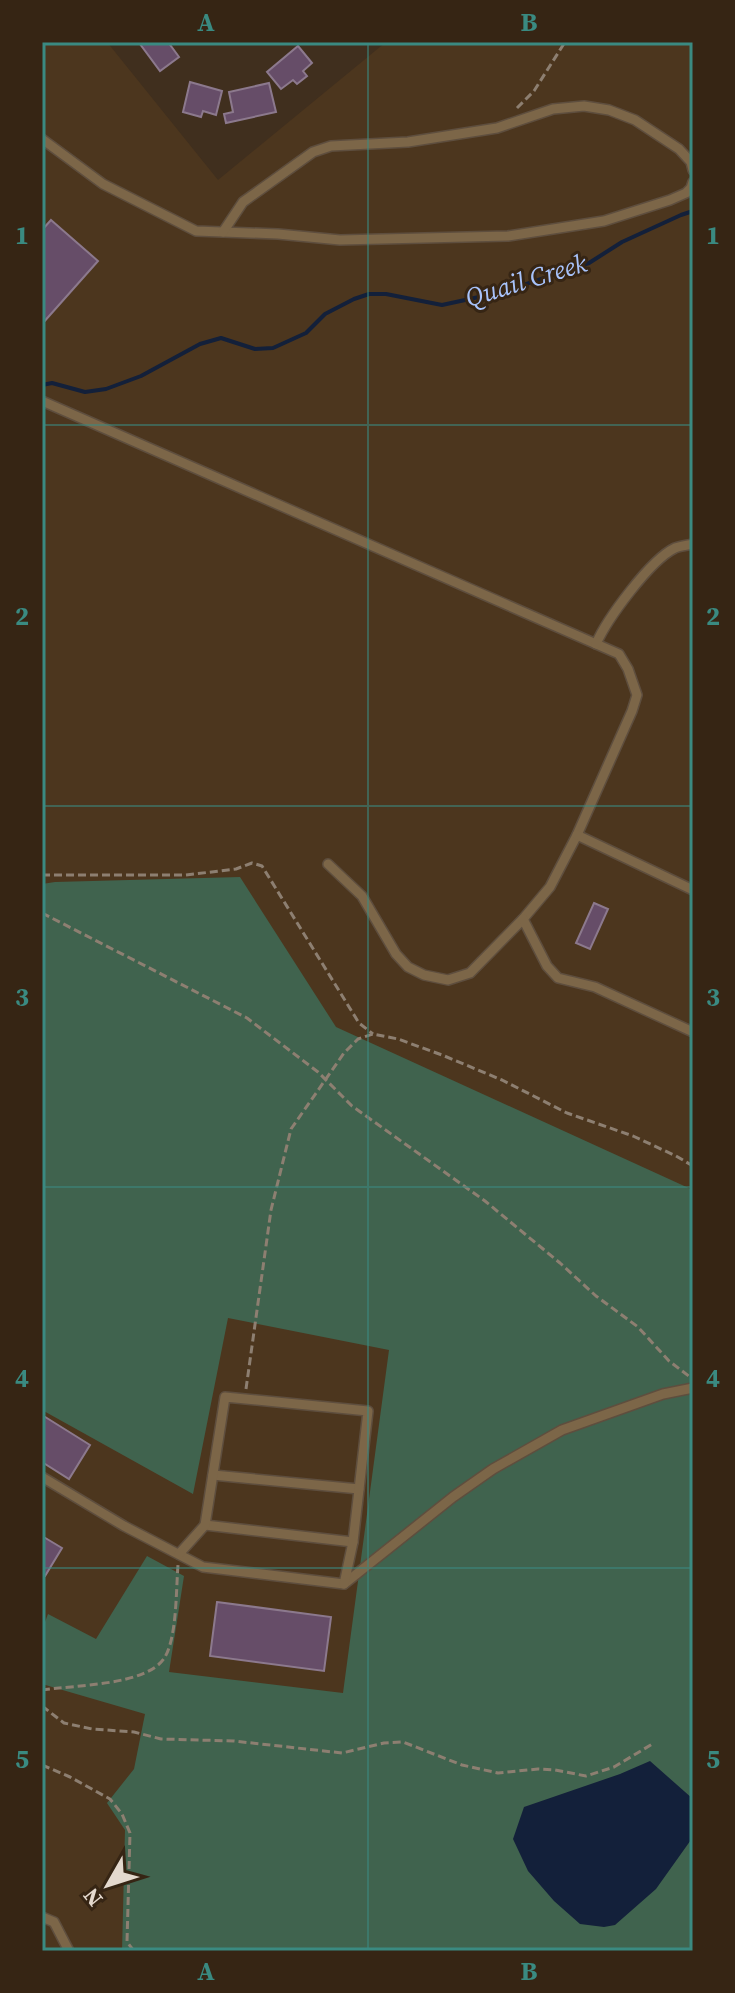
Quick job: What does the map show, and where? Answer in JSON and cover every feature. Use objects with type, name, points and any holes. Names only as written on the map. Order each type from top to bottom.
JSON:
[{"type":"lane","points":[[223,232],[243,202],[313,152],[331,146],[408,142],[497,128],[553,109],[584,106],[609,110],[635,120],[679,149],[691,162],[693,170]]},
{"type":"lane","points":[[42,139],[103,184],[196,231],[340,240],[508,236],[604,221],[670,200],[692,186]]},
{"type":"lane","points":[[42,401],[619,654],[637,695],[577,835],[550,887],[470,973],[448,980],[424,975],[408,967],[396,954],[362,896],[328,864]]},
{"type":"lane","points":[[596,644],[602,631],[645,573],[676,548],[693,544]]},
{"type":"lane","points":[[577,835],[693,890]]},
{"type":"lane","points":[[523,919],[547,966],[558,978],[595,987],[693,1032]]},
{"type":"lane","points":[[42,1477],[124,1526],[203,1567],[344,1584],[453,1497],[493,1469],[562,1430],[663,1394],[693,1388]]},
{"type":"lane","points":[[179,1554],[205,1525],[225,1397],[368,1411],[353,1542],[344,1584]]},
{"type":"lane","points":[[213,1475],[359,1489]]},
{"type":"lane","points":[[205,1525],[353,1542]]},
{"type":"lane","points":[[42,1917],[54,1922],[69,1951]]},
{"type":"path","points":[[515,109],[534,91],[565,42]]},
{"type":"path","points":[[42,875],[186,875],[236,869],[252,863],[262,866],[359,1023],[373,1034],[398,1039],[442,1055],[502,1080],[567,1113],[633,1136],[693,1166]]},
{"type":"path","points":[[42,913],[247,1018],[326,1080],[352,1106],[506,1218],[596,1296],[638,1327],[669,1361],[693,1380]]},
{"type":"path","points":[[244,1399],[271,1210],[291,1129],[344,1053],[358,1039],[373,1034]]},
{"type":"path","points":[[42,1690],[99,1684],[143,1675],[164,1659],[174,1626],[179,1554]]},
{"type":"path","points":[[42,1706],[64,1723],[134,1732],[161,1739],[234,1741],[342,1753],[403,1742],[462,1765],[498,1773],[538,1769],[586,1776],[614,1767],[654,1743]]},
{"type":"path","points":[[42,1765],[110,1799],[122,1814],[130,1833],[127,1942],[134,1951]]},
{"type":"shaded area","points":[[42,42],[107,42],[218,180],[386,42],[693,42],[693,1951],[42,1951]]},
{"type":"green space","points":[[240,877],[336,1027],[693,1190],[693,1951],[122,1951],[125,1830],[107,1803],[134,1769],[145,1714],[42,1684],[42,1630],[48,1614],[96,1639],[147,1556],[184,1576],[169,1672],[343,1693],[389,1350],[228,1318],[193,1494],[42,1410],[42,884]]},
{"type":"water","points":[[650,1761],[693,1799],[693,1837],[656,1889],[615,1925],[580,1924],[554,1901],[528,1871],[513,1839],[524,1807]]},
{"type":"building","points":[[168,42],[179,57],[160,71],[140,44]]},
{"type":"building","points":[[298,46],[312,63],[303,71],[307,76],[297,84],[293,80],[281,89],[267,72]]},
{"type":"building","points":[[190,82],[222,91],[216,115],[203,111],[201,117],[183,112]]},
{"type":"building","points":[[269,83],[276,112],[226,123],[224,114],[233,112],[229,92]]},
{"type":"building","points":[[51,220],[98,261],[42,324],[42,230]]},
{"type":"building","points":[[594,903],[608,909],[590,949],[576,943]]},
{"type":"building","points":[[42,1415],[90,1445],[69,1479],[42,1462]]},
{"type":"building","points":[[42,1536],[62,1548],[45,1576],[42,1575]]},
{"type":"building","points":[[217,1602],[331,1617],[324,1671],[210,1656]]},
{"type":"waterway","name":"Quail Creek","points":[[42,385],[52,383],[85,392],[106,389],[141,376],[200,344],[221,338],[255,349],[273,348],[306,333],[325,314],[369,294],[386,294],[442,305],[502,292],[589,263],[622,242],[693,211]]}]
